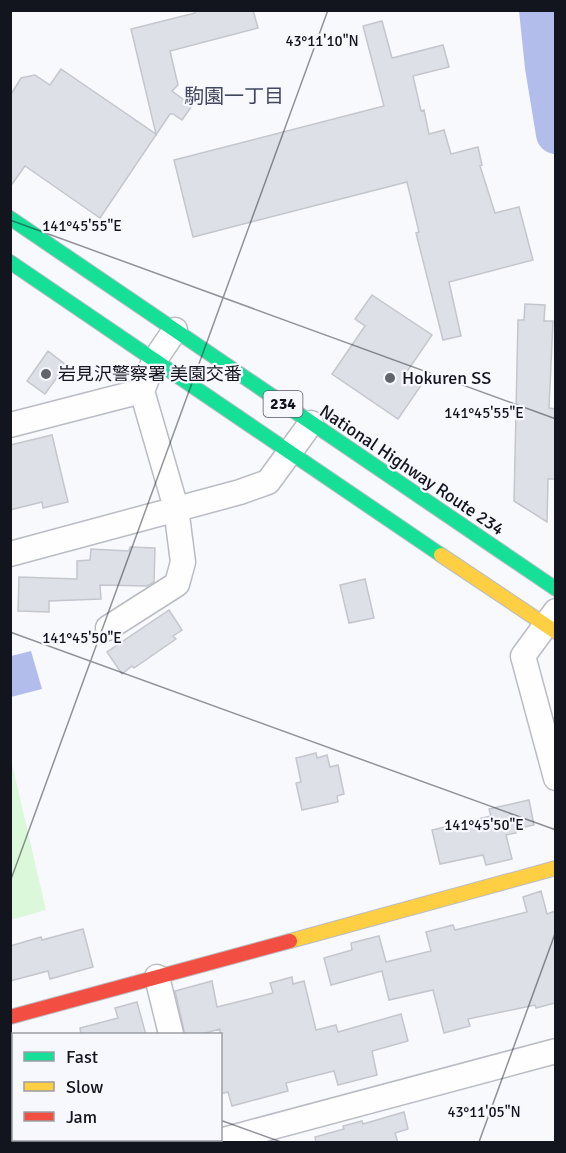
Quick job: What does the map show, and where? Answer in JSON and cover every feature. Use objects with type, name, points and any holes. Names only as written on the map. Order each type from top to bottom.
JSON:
[{"type":"main road","name":"National Highway Route 234","points":[[10,218],[555,589]]},
{"type":"main road","name":"234","points":[[10,262],[290,453],[552,623]]},
{"type":"main road","points":[[10,1017],[555,868]]},
{"type":"street","points":[[108,628],[177,584],[183,562],[176,508],[142,391],[154,361],[175,330]]},
{"type":"street","points":[[10,425],[142,391]]},
{"type":"street","points":[[10,554],[240,492],[268,482],[311,423]]},
{"type":"street","points":[[552,623],[523,656],[555,778]]},
{"type":"street","points":[[157,977],[171,1033]]},
{"type":"street","points":[[216,1143],[555,1051]]},
{"type":"street","points":[[10,1138],[12,1143]]},
{"type":"green space","points":[[10,755],[46,910],[11,920],[10,920]]},
{"type":"water","points":[[31,651],[42,689],[11,697],[11,656]]},
{"type":"building","points":[[194,10],[253,10],[258,28],[170,51],[178,85],[172,91],[192,106],[182,120],[170,114],[100,218],[25,166],[10,187],[10,96],[21,78],[35,75],[50,85],[61,69],[156,134],[131,29],[195,13]]},
{"type":"building","points":[[382,21],[392,58],[443,45],[449,67],[413,76],[429,134],[444,130],[451,154],[478,147],[482,165],[480,166],[495,213],[519,207],[533,260],[449,282],[461,336],[443,340],[416,233],[419,232],[407,182],[193,237],[174,160],[384,106],[363,26]]},
{"type":"building","points":[[372,295],[432,335],[406,373],[422,384],[398,419],[332,374],[365,326],[355,319]]},
{"type":"building","points":[[525,304],[545,305],[544,321],[553,321],[549,408],[555,409],[555,479],[548,479],[547,522],[514,501],[518,320],[524,320]]},
{"type":"building","name":"岩見沢警察署 美園交番","points":[[48,351],[66,365],[45,394],[27,381]]},
{"type":"building","points":[[52,435],[68,502],[43,508],[42,502],[10,510],[10,445]]},
{"type":"building","points":[[130,547],[155,548],[154,582],[147,586],[100,585],[101,599],[49,601],[49,612],[18,611],[19,577],[77,579],[77,561],[90,560],[91,549],[129,551]]},
{"type":"building","points":[[365,579],[374,618],[349,623],[340,585]]},
{"type":"building","points":[[169,610],[182,630],[173,636],[176,639],[122,674],[107,652]]},
{"type":"building","points":[[316,753],[317,758],[327,755],[330,767],[338,765],[344,794],[337,796],[338,802],[302,810],[296,783],[301,782],[296,758]]},
{"type":"building","points":[[529,800],[534,825],[515,829],[516,833],[506,835],[512,859],[486,865],[483,855],[440,864],[432,830],[491,816],[489,809]]},
{"type":"building","points":[[541,891],[547,914],[555,911],[555,1003],[468,1019],[470,1026],[444,1033],[433,990],[389,1000],[382,971],[331,985],[324,958],[352,950],[351,943],[379,936],[386,962],[431,951],[426,932],[453,925],[455,930],[527,912],[523,897]]},
{"type":"building","points":[[83,929],[93,967],[50,979],[48,971],[10,981],[10,946]]},
{"type":"building","points":[[292,977],[293,984],[304,981],[316,1030],[336,1025],[338,1032],[401,1014],[408,1041],[372,1051],[377,1075],[338,1085],[334,1071],[286,1083],[288,1091],[232,1106],[228,1092],[222,1094],[222,1033],[220,1029],[205,1033],[185,1033],[175,991],[212,981],[217,1007],[273,993],[270,983]]},
{"type":"building","points":[[137,1002],[145,1033],[81,1033],[80,1028],[118,1018],[115,1008]]},
{"type":"building","points":[[404,1112],[408,1129],[395,1133],[398,1143],[316,1143],[315,1137],[344,1129],[343,1126],[362,1121],[363,1124]]},
{"type":"waterway","points":[[539,10],[556,134]]},
{"type":"traffic: fast","points":[[10,218],[556,589]]},
{"type":"traffic: fast","points":[[10,262],[441,555]]},
{"type":"traffic: slow","points":[[441,555],[556,632]]},
{"type":"traffic: slow","points":[[290,941],[556,868]]},
{"type":"traffic: jam","points":[[10,1017],[290,941]]},
{"type":"place","name":"岩見沢警察署 美園交番","points":[[46,374]]},
{"type":"place","name":"Hokuren SS","points":[[390,378]]},
{"type":"district","name":"駒園一丁目","points":[[234,96]]}]
